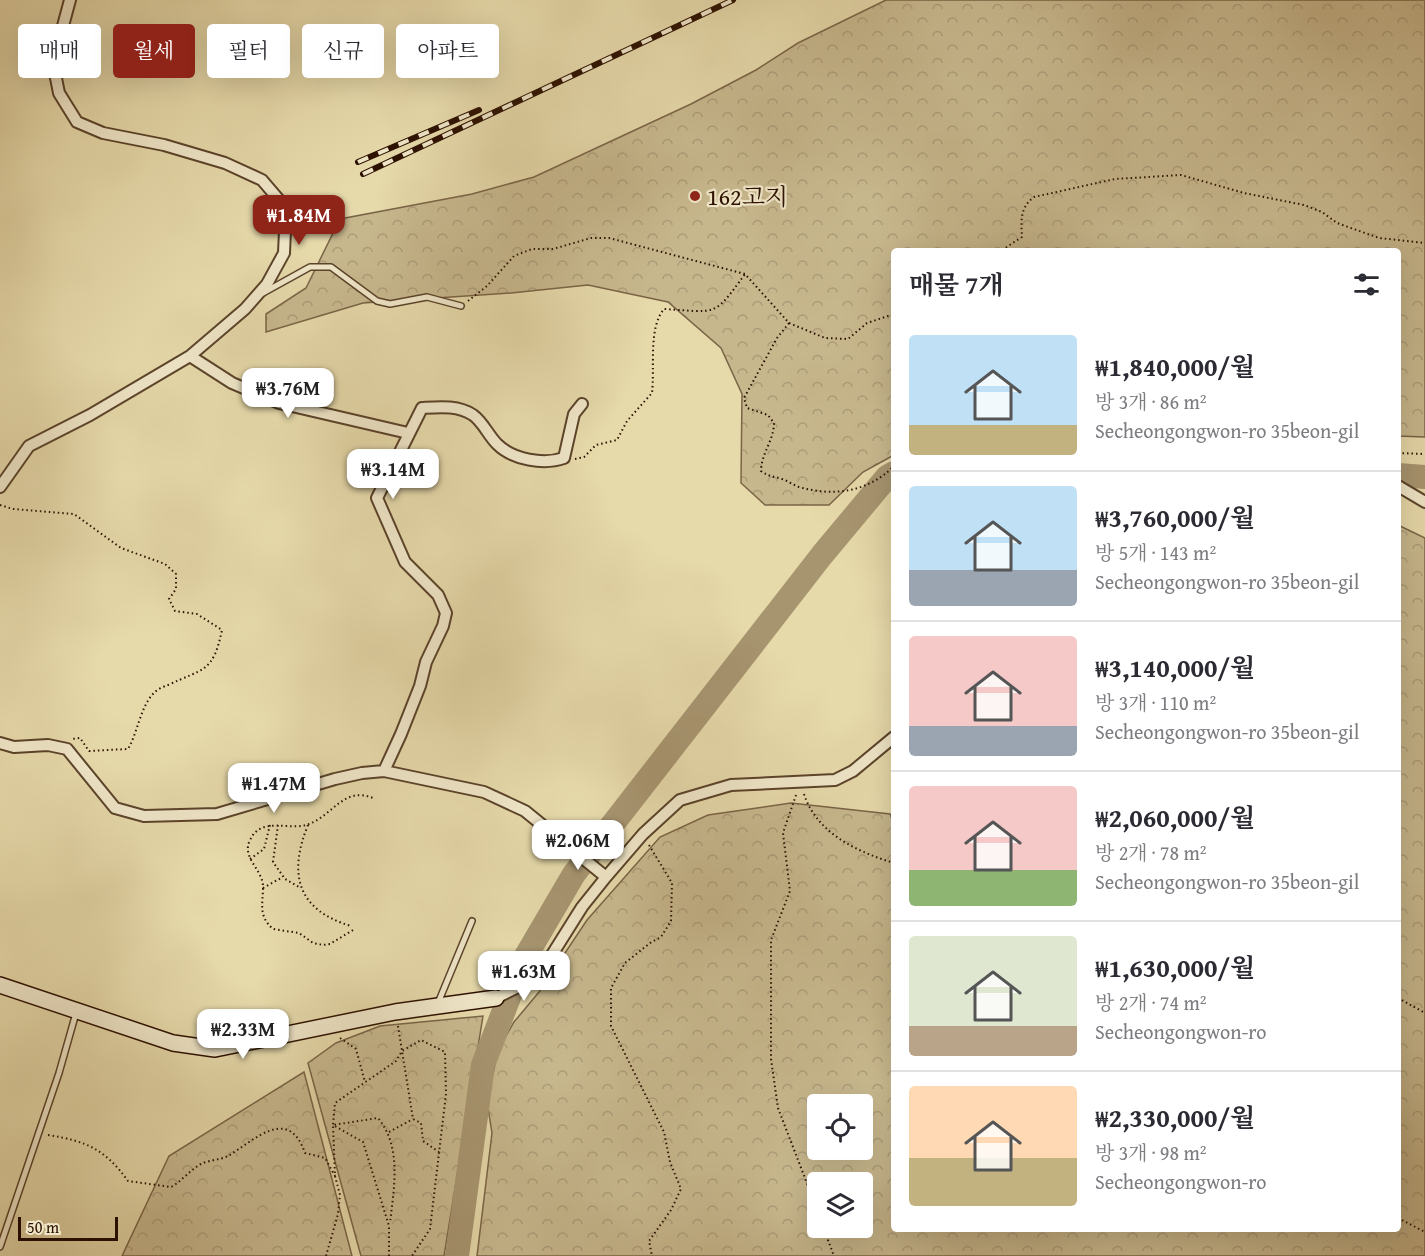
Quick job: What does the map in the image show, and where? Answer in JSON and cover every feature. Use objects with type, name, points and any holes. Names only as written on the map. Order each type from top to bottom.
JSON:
[{"type":"street","points":[[0,487],[29,446],[90,415],[190,356],[256,297],[267,284],[284,253],[286,208],[262,180],[225,163],[164,145],[103,133],[77,122],[59,93],[53,63],[70,0]]},
{"type":"street","points":[[190,356],[232,383],[279,403],[408,433]]},
{"type":"street","points":[[384,771],[409,715],[426,662],[443,626],[446,613],[438,595],[405,562],[377,498],[408,433],[422,408],[446,406],[472,414],[498,445],[522,457],[550,463],[564,458],[574,414],[582,404]]},
{"type":"street","points":[[1401,488],[1425,502]]},
{"type":"street","points":[[0,985],[173,1043],[215,1048],[327,1026],[496,998],[538,977],[603,874],[680,800],[730,785],[835,780],[853,771],[891,739]]},
{"type":"street","points":[[0,743],[14,747],[48,745],[67,749],[115,808],[144,816],[217,814],[335,779],[384,771],[484,792],[525,811],[603,874]]},
{"type":"lane","points":[[256,297],[287,282],[310,267],[331,267],[377,301],[390,304],[427,297],[461,306]]},
{"type":"lane","points":[[436,1007],[472,921]]},
{"type":"lane","points":[[0,1246],[59,1073],[76,1011]]},
{"type":"path","points":[[1005,248],[1022,237],[1021,219],[1026,203],[1035,197],[1115,178],[1170,175],[1202,179],[1244,194],[1304,205],[1322,212],[1337,223],[1379,238],[1425,243]]},
{"type":"path","points":[[461,306],[487,286],[514,256],[532,249],[553,249],[591,238],[630,242],[746,274],[789,323],[825,338],[848,339],[867,323],[891,315]]},
{"type":"path","points":[[564,458],[584,457],[596,445],[617,440],[627,421],[652,393],[654,335],[657,317],[664,309],[712,311],[721,307],[746,274]]},
{"type":"path","points":[[789,323],[777,338],[744,398],[747,408],[768,416],[774,423],[774,434],[761,463],[761,471],[770,478],[780,478],[798,487],[837,493],[866,487],[882,478],[891,469]]},
{"type":"path","points":[[1401,453],[1425,454]]},
{"type":"path","points":[[0,505],[13,509],[74,514],[122,548],[165,564],[176,574],[176,589],[169,599],[175,611],[197,614],[222,630],[219,647],[210,664],[200,673],[155,691],[148,699],[137,734],[128,749],[89,751],[80,738],[70,739],[61,748]]},
{"type":"path","points":[[801,783],[805,798],[822,823],[836,837],[856,851],[891,862]]},
{"type":"path","points":[[801,783],[783,833],[790,891],[774,926],[771,940],[770,1047],[778,1108],[807,1183]]},
{"type":"path","points":[[278,825],[273,862],[283,877],[300,887],[318,911],[352,928],[330,944],[314,943],[299,933],[273,929],[262,915],[262,880],[250,860],[248,845],[256,832],[270,825],[278,825],[308,825],[319,819],[339,800],[355,796],[374,798]]},
{"type":"path","points":[[250,860],[264,849],[270,825]]},
{"type":"path","points":[[300,887],[299,849],[308,825]]},
{"type":"path","points":[[643,834],[672,883],[671,921],[661,937],[625,963],[611,988],[611,1026],[664,1132],[670,1162],[681,1189],[671,1210],[649,1241],[652,1256]]},
{"type":"path","points":[[263,888],[283,877]]},
{"type":"path","points":[[1401,1000],[1425,1013]]},
{"type":"path","points":[[397,1023],[413,1119]]},
{"type":"path","points":[[327,1026],[333,1035],[356,1049],[365,1082]]},
{"type":"path","points":[[326,1256],[338,1214],[340,1195],[335,1176],[333,1125],[335,1103],[396,1061],[402,1051],[421,1040],[445,1052],[446,1094],[430,1229],[412,1256]]},
{"type":"path","points":[[333,1125],[378,1118],[389,1132],[395,1165],[389,1226],[389,1256]]},
{"type":"path","points":[[389,1132],[413,1119]]},
{"type":"path","points":[[413,1119],[421,1123],[423,1141],[439,1152]]},
{"type":"path","points":[[333,1125],[363,1142],[389,1226]]},
{"type":"path","points":[[36,1138],[48,1135],[78,1140],[115,1163],[128,1181],[171,1187],[200,1164],[226,1157],[252,1139],[276,1128],[285,1128],[291,1131],[302,1144],[305,1153],[325,1158],[335,1176]]},
{"type":"path","points":[[1401,1220],[1425,1232]]},
{"type":"path","points":[[827,1238],[834,1256]]},
{"type":"green space","points":[[886,0],[1425,0],[1425,437],[1401,436],[1401,248],[891,248],[891,457],[863,472],[829,505],[765,505],[741,483],[742,394],[721,348],[668,302],[588,285],[511,293],[363,303],[266,332],[266,314],[306,288],[340,219],[472,194],[534,177],[691,104],[756,70],[798,43]]},
{"type":"green space","points":[[1401,526],[1425,538],[1425,1256],[477,1256],[492,1133],[487,1102],[498,1050],[514,1022],[539,992],[587,920],[660,837],[708,815],[791,803],[890,814],[891,816],[891,1232],[1401,1232]]},
{"type":"green space","points":[[483,1016],[444,1256],[361,1256],[308,1063],[336,1043],[380,1026]]},
{"type":"green space","points":[[304,1072],[352,1256],[122,1256],[169,1156]]},
{"type":"waterway","points":[[457,1256],[483,1065],[523,961],[574,874],[822,555],[891,475]]},
{"type":"waterway","points":[[1401,475],[1425,477]]},
{"type":"railway","points":[[363,174],[733,0]]},
{"type":"railway","points":[[358,162],[479,110]]},
{"type":"place","name":"162고지","points":[[695,196]]}]
